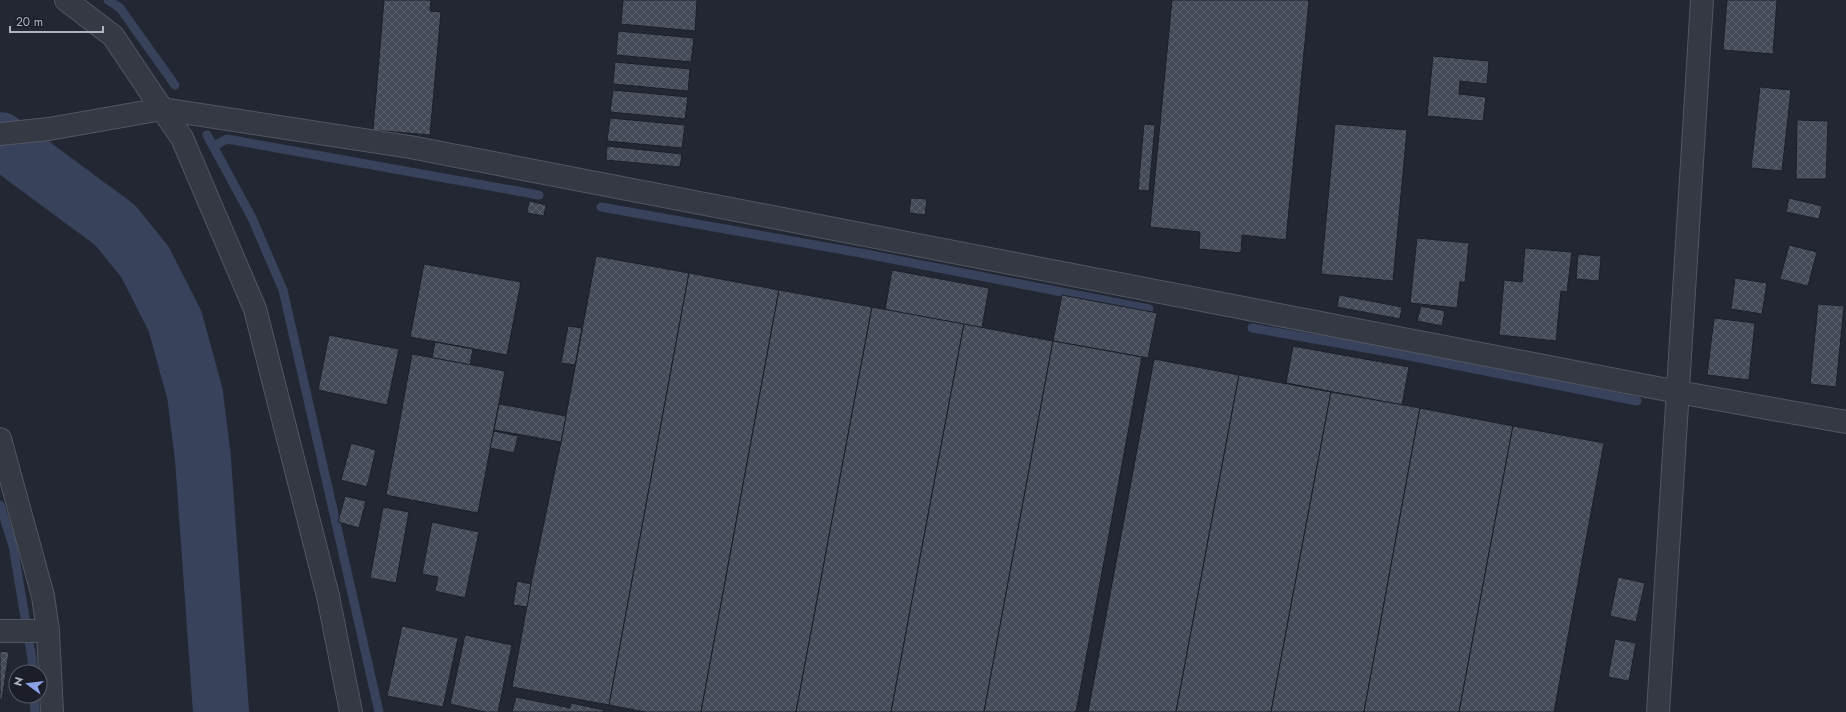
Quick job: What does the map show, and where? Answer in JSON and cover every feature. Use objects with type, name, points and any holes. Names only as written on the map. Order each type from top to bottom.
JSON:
[{"type":"street","points":[[66,0],[113,36],[182,138],[255,309],[328,596],[351,712]]},
{"type":"street","points":[[1658,712],[1702,0]]},
{"type":"street","points":[[0,134],[49,129],[162,109],[410,147],[1678,392],[1846,422]]},
{"type":"street","points":[[0,439],[5,476],[43,596],[25,631],[52,712]]},
{"type":"building","points":[[384,0],[431,0],[430,11],[441,12],[430,135],[373,130]]},
{"type":"building","points":[[623,0],[697,0],[695,31],[621,24]]},
{"type":"building","points":[[1172,0],[1309,0],[1286,240],[1242,235],[1241,253],[1199,249],[1200,232],[1150,227]]},
{"type":"building","points":[[1727,0],[1777,0],[1773,54],[1723,50]]},
{"type":"building","points":[[618,31],[694,38],[691,62],[616,55]]},
{"type":"building","points":[[1433,56],[1489,61],[1487,84],[1460,81],[1459,94],[1486,97],[1483,121],[1427,116]]},
{"type":"building","points":[[615,62],[690,69],[688,91],[613,84]]},
{"type":"building","points":[[1760,87],[1791,90],[1782,171],[1751,168]]},
{"type":"building","points":[[613,90],[688,97],[685,119],[610,112]]},
{"type":"building","points":[[610,118],[685,125],[682,148],[607,141]]},
{"type":"building","points":[[1797,120],[1828,121],[1826,179],[1796,179]]},
{"type":"building","points":[[1144,124],[1155,125],[1149,191],[1138,190]]},
{"type":"building","points":[[1335,124],[1407,130],[1393,281],[1321,274]]},
{"type":"building","points":[[607,146],[682,154],[680,167],[606,160]]},
{"type":"building","points":[[911,198],[927,199],[925,215],[909,213]]},
{"type":"building","points":[[1789,198],[1822,206],[1819,219],[1786,212]]},
{"type":"building","points":[[529,201],[546,205],[544,216],[527,213]]},
{"type":"building","points":[[1417,238],[1469,243],[1465,282],[1460,282],[1457,308],[1410,303]]},
{"type":"building","points":[[1789,245],[1817,252],[1808,286],[1780,279]]},
{"type":"building","points":[[1525,248],[1572,252],[1567,292],[1561,291],[1556,341],[1499,335],[1504,280],[1522,282]]},
{"type":"building","points":[[1578,254],[1601,256],[1599,281],[1576,279]]},
{"type":"building","points":[[596,256],[689,273],[609,705],[512,687],[531,584],[561,442]]},
{"type":"building","points":[[424,264],[521,282],[507,355],[410,337]]},
{"type":"building","points":[[892,270],[989,288],[982,328],[885,310]]},
{"type":"building","points":[[689,273],[779,290],[701,712],[645,712],[609,705]]},
{"type":"building","points":[[1735,278],[1767,283],[1762,314],[1731,309]]},
{"type":"building","points":[[779,290],[872,307],[796,712],[701,712]]},
{"type":"building","points":[[1062,295],[1157,313],[1148,358],[1053,341]]},
{"type":"building","points":[[1339,295],[1402,307],[1400,319],[1337,307]]},
{"type":"building","points":[[1818,304],[1844,306],[1836,387],[1810,384]]},
{"type":"building","points":[[1421,306],[1445,311],[1442,326],[1417,321]]},
{"type":"building","points":[[872,307],[964,324],[891,712],[796,712]]},
{"type":"building","points":[[1714,318],[1755,323],[1749,380],[1707,375]]},
{"type":"building","points":[[964,324],[1053,341],[984,712],[891,712]]},
{"type":"building","points":[[568,326],[582,328],[575,365],[561,363]]},
{"type":"building","points":[[329,335],[399,349],[387,405],[318,390]]},
{"type":"building","points":[[1053,341],[1142,357],[1076,712],[984,712]]},
{"type":"building","points":[[435,342],[473,349],[470,365],[432,358]]},
{"type":"building","points":[[1293,346],[1409,367],[1402,405],[1286,383]]},
{"type":"building","points":[[412,354],[505,371],[478,513],[386,495]]},
{"type":"building","points":[[1154,359],[1239,375],[1176,712],[1088,712]]},
{"type":"building","points":[[1239,375],[1331,392],[1271,712],[1176,712]]},
{"type":"building","points":[[1331,392],[1420,408],[1364,712],[1271,712]]},
{"type":"building","points":[[499,404],[566,416],[561,442],[494,430]]},
{"type":"building","points":[[1420,408],[1513,426],[1459,712],[1364,712]]},
{"type":"building","points":[[1513,426],[1604,443],[1554,712],[1459,712]]},
{"type":"building","points":[[494,431],[518,436],[514,453],[490,448]]},
{"type":"building","points":[[351,443],[376,450],[367,487],[341,480]]},
{"type":"building","points":[[345,496],[366,501],[359,528],[338,522]]},
{"type":"building","points":[[383,507],[409,512],[396,583],[370,578]]},
{"type":"building","points":[[432,522],[479,532],[465,598],[435,591],[438,577],[422,574]]},
{"type":"building","points":[[1618,577],[1645,583],[1636,622],[1610,616]]},
{"type":"building","points":[[517,581],[531,584],[527,607],[513,605]]},
{"type":"building","points":[[402,626],[458,638],[443,707],[387,696]]},
{"type":"building","points":[[465,635],[512,645],[498,712],[485,712],[450,704]]},
{"type":"building","points":[[1615,639],[1636,643],[1629,681],[1608,677]]},
{"type":"building","points":[[0,651],[9,652],[2,700],[0,700]]},
{"type":"building","points":[[516,697],[570,708],[571,703],[604,710],[603,712],[512,712]]},
{"type":"waterway","points":[[108,0],[120,8],[175,85]]},
{"type":"waterway","points":[[207,135],[252,218],[283,290],[379,712]]},
{"type":"waterway","points":[[214,146],[227,139],[539,195]]},
{"type":"waterway","points":[[0,140],[115,225],[145,262],[175,321],[195,394],[203,459],[221,712]]},
{"type":"waterway","points":[[601,207],[866,254],[1149,309]]},
{"type":"waterway","points":[[1252,328],[1394,353],[1637,401]]},
{"type":"waterway","points":[[0,505],[13,546],[32,664]]},
{"type":"waterway","points":[[34,704],[35,712]]}]
